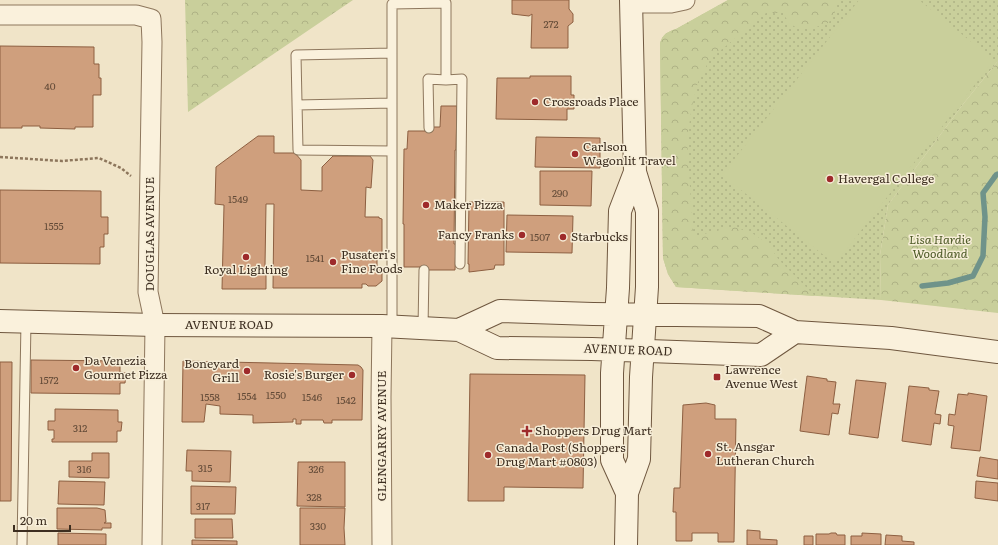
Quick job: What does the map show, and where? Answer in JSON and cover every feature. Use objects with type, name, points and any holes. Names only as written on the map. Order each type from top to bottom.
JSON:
[{"type":"main road","points":[[626,545],[627,493],[639,459],[642,350],[647,287],[647,211],[635,172],[631,2]]},
{"type":"main road","points":[[627,493],[612,460],[612,373],[620,211],[635,172]]},
{"type":"main road","name":"AVENUE ROAD","points":[[459,330],[500,311],[645,315],[759,316],[795,332],[891,338],[998,352]]},
{"type":"main road","name":"AVENUE ROAD","points":[[0,321],[387,326],[459,330],[497,348],[642,350],[761,355],[795,332]]},
{"type":"street","points":[[631,2],[671,3],[685,0]]},
{"type":"street","name":"DOUGLAS AVENUE","points":[[10,10],[136,15],[151,19],[152,42],[148,292],[155,324],[152,545]]},
{"type":"street","name":"GLENGARRY AVENUE","points":[[382,545],[381,397],[387,326]]},
{"type":"lane","points":[[387,326],[392,151],[392,4],[446,3],[446,80]]},
{"type":"lane","points":[[392,53],[296,55],[298,150],[392,151]]},
{"type":"lane","points":[[428,128],[428,80],[462,79],[460,264]]},
{"type":"lane","points":[[297,105],[392,102]]},
{"type":"lane","points":[[423,328],[424,270]]},
{"type":"lane","points":[[22,545],[26,322]]},
{"type":"path","points":[[0,157],[62,161],[99,158],[121,168],[132,176]]},
{"type":"green space","points":[[185,0],[353,0],[188,112]]},
{"type":"green space","name":"Havergal College","points":[[728,0],[998,0],[998,61],[964,103],[888,205],[880,255],[881,300],[676,287],[668,274],[663,258],[660,43],[662,37],[668,32]]},
{"type":"green space","points":[[728,0],[835,0],[835,15],[828,23],[816,27],[797,28],[789,23],[783,13],[766,13],[710,59],[698,82],[692,106],[687,139],[693,235],[698,236],[717,230],[734,227],[752,233],[768,244],[779,260],[815,296],[676,287],[668,274],[663,258],[660,43],[662,37],[668,32]]},
{"type":"green space","points":[[859,0],[919,0],[994,60],[835,264],[722,175]]},
{"type":"green space","name":"Lisa Hardie Woodland","points":[[998,61],[998,313],[881,300],[880,255],[888,205],[964,103]]},
{"type":"building","points":[[512,0],[569,0],[569,9],[573,14],[573,22],[568,26],[568,48],[531,48],[532,14],[529,16],[512,14]]},
{"type":"building","points":[[0,46],[94,47],[94,64],[99,64],[101,95],[93,95],[93,127],[75,127],[75,129],[40,128],[40,126],[0,128]]},
{"type":"building","name":"Crossroads Place","points":[[530,76],[571,76],[571,95],[574,95],[574,109],[567,109],[567,120],[496,119],[497,78],[530,78]]},
{"type":"building","points":[[441,106],[457,106],[455,150],[455,270],[420,270],[420,267],[404,267],[404,149],[407,149],[408,131],[425,131],[425,127],[440,127]]},
{"type":"building","points":[[258,136],[274,136],[274,153],[295,153],[301,160],[301,190],[322,191],[322,167],[333,156],[370,156],[373,160],[371,188],[366,187],[365,217],[379,217],[382,219],[382,258],[377,258],[377,267],[382,273],[382,281],[376,286],[362,284],[362,288],[273,288],[274,204],[266,204],[266,289],[222,289],[224,205],[215,204],[216,167]]},
{"type":"building","points":[[536,137],[600,138],[600,168],[535,167]]},
{"type":"building","points":[[540,171],[592,171],[591,206],[540,205]]},
{"type":"building","points":[[0,190],[101,191],[101,217],[108,217],[108,234],[104,234],[104,247],[100,247],[100,264],[0,263]]},
{"type":"building","points":[[469,202],[504,202],[504,265],[495,265],[494,269],[469,272]]},
{"type":"building","points":[[507,215],[573,216],[572,253],[506,252]]},
{"type":"building","points":[[31,360],[120,361],[120,372],[126,373],[125,383],[120,383],[120,394],[31,393]]},
{"type":"building","points":[[183,361],[358,365],[363,370],[362,420],[332,420],[332,423],[324,423],[323,420],[301,420],[301,424],[296,424],[296,419],[293,419],[293,422],[253,423],[253,415],[220,414],[220,406],[206,404],[204,422],[182,422]]},
{"type":"building","points":[[0,362],[12,362],[11,501],[0,501]]},
{"type":"building","name":"Shoppers Drug Mart","points":[[470,374],[585,375],[583,488],[504,487],[504,501],[468,501]]},
{"type":"building","points":[[807,376],[836,382],[833,404],[840,404],[838,414],[832,413],[829,435],[800,431]]},
{"type":"building","points":[[856,380],[886,383],[878,438],[849,434]]},
{"type":"building","points":[[909,386],[929,388],[929,390],[939,391],[935,414],[941,415],[940,424],[934,423],[931,445],[902,441]]},
{"type":"building","points":[[968,393],[987,396],[980,451],[951,448],[954,426],[948,425],[949,414],[955,415],[958,394],[968,395]]},
{"type":"building","name":"St. Ansgar Lutheran Church","points":[[706,403],[715,405],[715,419],[736,419],[734,542],[718,542],[718,533],[692,533],[692,541],[676,541],[676,512],[673,512],[674,488],[680,488],[683,405]]},
{"type":"building","points":[[55,409],[118,410],[118,422],[122,422],[121,431],[117,431],[117,442],[52,442],[52,439],[54,439],[54,430],[48,430],[48,421],[55,421]]},
{"type":"building","points":[[187,450],[231,451],[230,482],[192,481],[192,471],[186,471]]},
{"type":"building","points":[[92,453],[109,453],[109,478],[69,477],[69,461],[92,461]]},
{"type":"building","points":[[980,457],[998,460],[998,479],[977,476]]},
{"type":"building","points":[[298,462],[345,462],[345,507],[297,506]]},
{"type":"building","points":[[59,481],[105,482],[104,505],[58,504]]},
{"type":"building","points":[[976,481],[998,483],[998,501],[975,498]]},
{"type":"building","points":[[191,486],[236,487],[235,514],[191,514]]},
{"type":"building","points":[[57,508],[97,508],[105,510],[106,522],[104,523],[111,523],[111,528],[102,528],[102,530],[57,529]]},
{"type":"building","points":[[300,508],[345,508],[345,545],[300,545]]},
{"type":"building","points":[[195,519],[232,519],[233,538],[195,538]]},
{"type":"building","points":[[747,530],[760,531],[760,539],[777,540],[777,545],[747,545]]},
{"type":"building","points":[[58,533],[106,534],[106,545],[58,545]]},
{"type":"building","points":[[831,533],[845,535],[845,545],[816,545],[816,534]]},
{"type":"building","points":[[862,533],[881,534],[881,545],[851,545],[851,536],[862,536]]},
{"type":"building","points":[[886,535],[902,536],[902,541],[914,542],[914,545],[885,545]]},
{"type":"building","points":[[804,536],[813,536],[813,545],[804,545]]},
{"type":"building","points":[[192,540],[237,541],[237,545],[192,545]]},
{"type":"waterway","points":[[922,286],[948,283],[973,276],[983,256],[985,217],[983,193],[998,174]]},
{"type":"place","name":"Crossroads Place","points":[[535,102]]},
{"type":"place","name":"Carlson Wagonlit Travel","points":[[575,154]]},
{"type":"place","name":"Havergal College","points":[[830,179]]},
{"type":"place","name":"Maker Pizza","points":[[426,205]]},
{"type":"place","name":"Fancy Franks","points":[[522,235]]},
{"type":"place","name":"Starbucks","points":[[563,237]]},
{"type":"place","name":"Royal Lighting","points":[[246,257]]},
{"type":"place","name":"Pusateri's Fine Foods","points":[[333,262]]},
{"type":"place","name":"Da Venezia Gourmet Pizza","points":[[76,368]]},
{"type":"place","name":"Boneyard Grill","points":[[247,371]]},
{"type":"place","name":"Rosie's Burger","points":[[352,375]]},
{"type":"place","name":"Lawrence Avenue West","points":[[717,377]]},
{"type":"place","name":"Shoppers Drug Mart","points":[[527,431]]},
{"type":"place","name":"St. Ansgar Lutheran Church","points":[[708,454]]},
{"type":"place","name":"Canada Post (Shoppers Drug Mart #0803)","points":[[488,455]]}]
